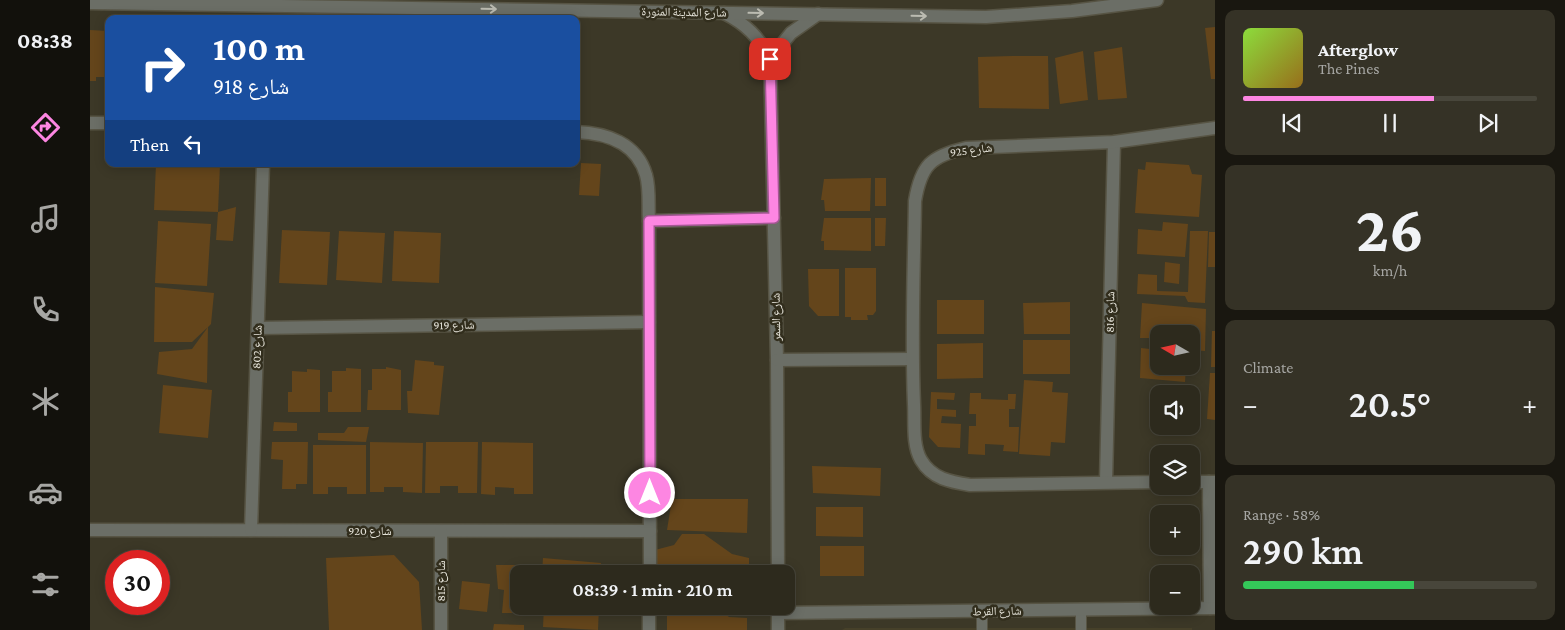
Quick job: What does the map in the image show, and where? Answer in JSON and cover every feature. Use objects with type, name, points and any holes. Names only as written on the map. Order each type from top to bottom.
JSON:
[{"type":"street","name":"شارع المدينة المنورة","points":[[90,3],[986,17],[1072,11],[1158,0]]},
{"type":"street","name":"شارع السمر","points":[[724,13],[739,20],[752,31],[770,59],[777,360],[778,565]]},
{"type":"street","points":[[770,59],[790,33],[818,14]]},
{"type":"street","points":[[90,123],[105,123]]},
{"type":"street","name":"شارع 925","points":[[1150,482],[1106,481],[970,485],[950,481],[932,474],[921,460],[916,441],[912,359],[915,201],[918,182],[928,164],[944,153],[966,148],[1114,142],[1215,128]]},
{"type":"street","points":[[580,132],[612,138],[628,146],[640,160],[647,176],[649,221],[650,565]]},
{"type":"street","name":"شارع 816","points":[[1106,481],[1114,142]]},
{"type":"street","name":"شارع 802","points":[[250,530],[264,167]]},
{"type":"street","points":[[649,221],[774,218]]},
{"type":"street","name":"شارع 919","points":[[258,328],[649,322]]},
{"type":"street","points":[[777,360],[912,359]]},
{"type":"street","points":[[1212,482],[1213,608]]},
{"type":"street","name":"شارع 920","points":[[90,530],[650,531]]},
{"type":"street","name":"شارع 815","points":[[441,531],[441,630]]},
{"type":"street","name":"شارع القرط","points":[[795,610],[982,611],[1213,608]]},
{"type":"street","points":[[649,615],[649,630]]},
{"type":"street","points":[[778,615],[778,630]]},
{"type":"lane","points":[[1081,610],[1081,630]]},
{"type":"lane","points":[[982,611],[982,630]]},
{"type":"shaded area","points":[[845,628],[1192,628],[1192,630],[842,630]]},
{"type":"building","points":[[1215,27],[1215,79],[1211,79],[1205,28]]},
{"type":"building","points":[[90,30],[105,31],[105,77],[96,77],[96,81],[90,81]]},
{"type":"building","points":[[1122,47],[1127,98],[1098,100],[1094,52]]},
{"type":"building","points":[[1083,51],[1088,100],[1060,104],[1055,58]]},
{"type":"building","points":[[1048,56],[1049,109],[979,108],[978,57]]},
{"type":"building","points":[[1146,162],[1189,165],[1192,174],[1202,175],[1199,217],[1135,213],[1138,169],[1145,170]]},
{"type":"building","points":[[581,163],[601,164],[599,196],[579,195]]},
{"type":"building","points":[[156,167],[220,167],[218,212],[154,210]]},
{"type":"building","points":[[871,178],[870,211],[825,211],[824,200],[821,200],[824,179]]},
{"type":"building","points":[[875,178],[886,178],[886,206],[875,206]]},
{"type":"building","points":[[236,207],[233,241],[216,240],[218,212]]},
{"type":"building","points":[[824,218],[871,218],[871,251],[824,250],[824,241],[821,241]]},
{"type":"building","points":[[875,218],[886,218],[885,246],[875,246]]},
{"type":"building","points":[[158,221],[211,224],[207,286],[155,283]]},
{"type":"building","points":[[1163,222],[1188,224],[1185,257],[1137,254],[1138,229],[1162,231]]},
{"type":"building","points":[[282,230],[330,232],[327,285],[279,283]]},
{"type":"building","points":[[339,231],[385,233],[382,283],[336,280]]},
{"type":"building","points":[[394,231],[441,233],[439,283],[392,281]]},
{"type":"building","points":[[1190,231],[1208,231],[1205,303],[1188,302],[1185,296],[1137,294],[1138,274],[1157,275],[1157,291],[1188,292]]},
{"type":"building","points":[[1209,232],[1215,232],[1215,267],[1208,267]]},
{"type":"building","points":[[1165,262],[1180,264],[1179,284],[1164,282]]},
{"type":"building","points":[[845,268],[876,268],[876,311],[873,315],[867,315],[868,320],[851,320],[851,317],[845,317]]},
{"type":"building","points":[[808,269],[839,269],[839,316],[818,316],[809,306]]},
{"type":"building","points":[[155,287],[214,293],[211,324],[192,342],[154,342]]},
{"type":"building","points":[[937,300],[984,300],[984,334],[937,334]]},
{"type":"building","points":[[1070,302],[1070,334],[1024,334],[1023,303]]},
{"type":"building","points":[[1142,303],[1206,309],[1205,351],[1200,351],[1200,325],[1150,325],[1150,338],[1140,338]]},
{"type":"building","points":[[208,327],[207,383],[157,374],[159,352],[192,349]]},
{"type":"building","points":[[1212,331],[1215,331],[1215,367],[1211,367]]},
{"type":"building","points":[[1023,340],[1070,340],[1070,374],[1023,374]]},
{"type":"building","points":[[983,343],[983,378],[937,379],[937,344]]},
{"type":"building","points":[[1141,348],[1150,349],[1150,375],[1185,375],[1185,382],[1140,378]]},
{"type":"building","points":[[415,360],[434,362],[434,365],[444,366],[439,415],[408,413],[407,391],[412,391]]},
{"type":"building","points":[[386,367],[401,370],[401,410],[367,410],[368,390],[372,390],[372,369],[386,369]]},
{"type":"building","points":[[346,368],[361,369],[361,412],[328,412],[328,392],[332,392],[332,371],[346,371]]},
{"type":"building","points":[[307,369],[320,370],[320,412],[288,412],[288,392],[292,392],[292,371],[307,372]]},
{"type":"building","points":[[1210,373],[1215,373],[1215,420],[1207,419]]},
{"type":"building","points":[[1024,380],[1053,382],[1052,392],[1068,393],[1065,443],[1051,442],[1050,456],[1019,454]]},
{"type":"building","points":[[163,385],[212,390],[208,438],[159,433]]},
{"type":"building","points":[[931,392],[955,393],[954,400],[937,399],[937,409],[956,410],[956,417],[942,416],[941,423],[961,424],[960,448],[938,447],[929,437]]},
{"type":"building","points":[[970,393],[981,393],[981,399],[1008,400],[1008,394],[1016,394],[1015,409],[1009,409],[1009,427],[1019,427],[1018,452],[1003,451],[1004,445],[985,444],[985,455],[968,454],[969,426],[976,426],[976,414],[969,414]]},
{"type":"building","points":[[274,422],[297,423],[297,431],[273,431]]},
{"type":"building","points":[[348,427],[369,427],[366,442],[318,440],[318,433],[344,433]]},
{"type":"building","points":[[272,442],[308,442],[307,484],[296,484],[296,489],[282,489],[283,460],[271,459]]},
{"type":"building","points":[[370,442],[423,443],[422,493],[403,492],[403,487],[384,487],[384,492],[370,492]]},
{"type":"building","points":[[426,442],[478,442],[477,493],[458,493],[458,486],[440,486],[440,493],[425,493]]},
{"type":"building","points":[[482,442],[533,443],[533,494],[514,494],[514,488],[495,487],[495,495],[481,494]]},
{"type":"building","points":[[313,445],[366,445],[366,494],[347,494],[347,487],[328,487],[328,494],[313,494]]},
{"type":"building","points":[[812,466],[881,468],[880,496],[813,493]]},
{"type":"building","points":[[672,499],[748,499],[747,533],[667,530]]},
{"type":"building","points":[[816,507],[863,507],[863,537],[816,536]]},
{"type":"building","points":[[682,534],[704,534],[732,554],[749,558],[749,565],[656,565],[655,550],[674,545]]},
{"type":"building","points":[[820,546],[864,546],[864,576],[820,576]]},
{"type":"building","points":[[394,555],[419,582],[422,630],[329,630],[326,558]]},
{"type":"building","points":[[543,558],[601,563],[601,565],[543,565]]},
{"type":"building","points":[[496,565],[510,565],[510,613],[502,613],[504,590],[498,589]]},
{"type":"building","points":[[462,581],[490,584],[487,612],[459,609]]},
{"type":"building","points":[[544,615],[599,615],[598,630],[543,627]]},
{"type":"building","points":[[667,615],[727,615],[729,617],[747,618],[747,630],[667,630]]},
{"type":"building","points":[[494,624],[524,625],[524,630],[493,630]]},
{"type":"route","points":[[650,493],[649,221],[774,218],[770,59]]}]
